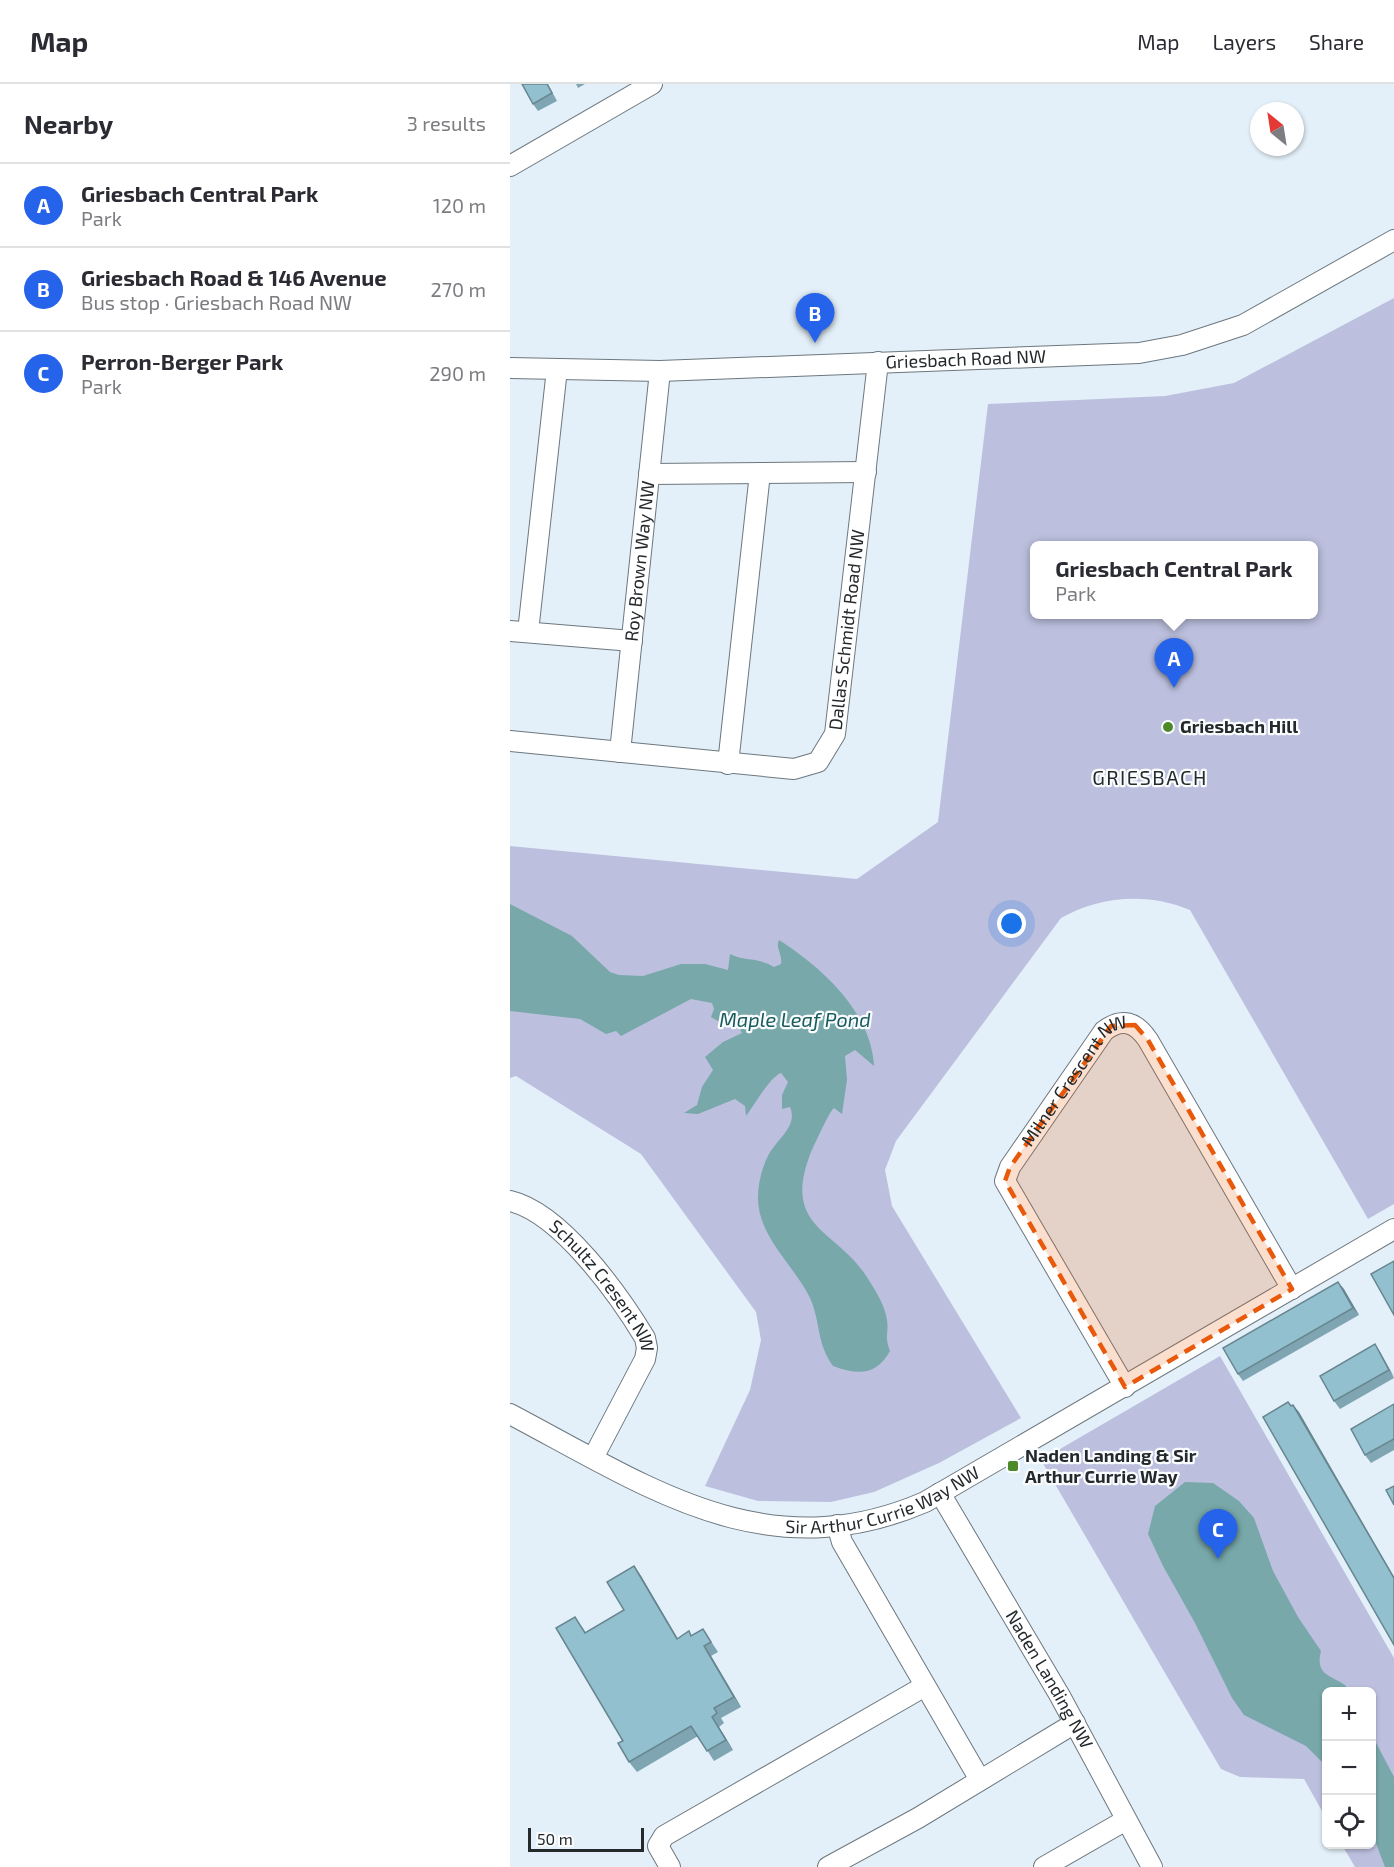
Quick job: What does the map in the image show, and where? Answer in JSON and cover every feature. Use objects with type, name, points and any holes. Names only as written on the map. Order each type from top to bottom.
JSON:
[{"type":"street","points":[[510,166],[652,84]]},
{"type":"street","name":"Griesbach Road NW","points":[[510,368],[660,371],[1139,354],[1182,345],[1243,325],[1394,240]]},
{"type":"street","name":"Dallas Schmidt Road NW","points":[[510,741],[794,769],[808,767],[818,762],[825,754],[835,734],[878,362]]},
{"type":"street","points":[[557,369],[519,631],[632,641]]},
{"type":"street","name":"Roy Brown Way NW","points":[[620,752],[660,371]]},
{"type":"street","points":[[649,474],[866,472]]},
{"type":"street","points":[[728,764],[760,473]]},
{"type":"street","name":"Milner Crescent NW","points":[[1125,1387],[1005,1182],[1010,1167],[1104,1031],[1111,1026],[1118,1022],[1135,1025],[1148,1040],[1292,1289]]},
{"type":"street","name":"Schultz Cresent NW","points":[[510,1201],[548,1222],[573,1242],[593,1263],[645,1338],[647,1348],[645,1359],[593,1458]]},
{"type":"street","name":"Sir Arthur Currie Way NW","points":[[510,1414],[672,1499],[712,1514],[766,1526],[837,1525],[909,1509],[940,1493],[1394,1229]]},
{"type":"street","name":"Naden Landing NW","points":[[940,1493],[1075,1723],[1152,1867]]},
{"type":"street","points":[[837,1525],[842,1542],[980,1780]]},
{"type":"street","points":[[670,1867],[658,1846],[664,1836],[925,1686]]},
{"type":"street","points":[[828,1867],[918,1818],[1075,1723]]},
{"type":"street","points":[[1044,1867],[1126,1820]]},
{"type":"highlighted area","points":[[1135,1025],[1148,1040],[1292,1289],[1125,1387],[1005,1181],[1010,1167],[1111,1026]]},
{"type":"shaded area","points":[[1394,298],[1394,1204],[1368,1219],[1190,910],[1157,901],[1124,899],[1091,905],[1076,911],[1061,918],[896,1141],[885,1170],[892,1206],[1021,1418],[939,1463],[874,1492],[831,1502],[758,1501],[705,1486],[750,1390],[761,1340],[756,1312],[641,1154],[516,1076],[510,1078],[510,846],[857,879],[938,822],[988,404],[1165,396],[1234,383]]},
{"type":"shaded area","points":[[1220,1356],[1394,1658],[1394,1867],[1355,1867],[1344,1849],[1376,1849],[1376,1687],[1322,1687],[1322,1811],[1304,1779],[1240,1777],[1221,1769],[1041,1460]]},
{"type":"water","name":"Maple Leaf Pond","points":[[510,904],[572,936],[610,972],[619,975],[643,976],[681,964],[705,964],[728,970],[730,954],[761,961],[774,967],[781,964],[779,940],[811,963],[841,992],[864,1027],[871,1046],[874,1066],[855,1050],[845,1056],[847,1080],[842,1114],[834,1108],[811,1152],[803,1178],[803,1198],[808,1214],[817,1226],[857,1264],[883,1305],[890,1351],[879,1365],[858,1372],[833,1366],[821,1341],[810,1298],[770,1238],[764,1225],[758,1198],[761,1175],[769,1154],[786,1132],[792,1114],[790,1107],[782,1109],[782,1095],[788,1082],[781,1073],[767,1085],[746,1116],[745,1106],[735,1099],[698,1114],[684,1113],[697,1105],[702,1087],[713,1070],[705,1057],[723,1042],[742,1033],[737,1024],[723,1024],[711,1017],[714,1009],[712,1003],[691,999],[621,1036],[616,1031],[606,1034],[580,1019],[510,1011]]},
{"type":"water","points":[[1185,1482],[1213,1483],[1239,1501],[1254,1518],[1273,1571],[1298,1617],[1321,1651],[1322,1670],[1346,1687],[1322,1687],[1322,1762],[1306,1746],[1244,1715],[1232,1698],[1148,1534],[1155,1506]]},
{"type":"water","points":[[1376,1743],[1394,1777],[1394,1867],[1385,1867],[1376,1843]]},
{"type":"building","points":[[522,84],[547,84],[552,93],[533,104]]},
{"type":"building","points":[[1394,1261],[1394,1315],[1371,1274]]},
{"type":"building","points":[[1338,1282],[1353,1308],[1238,1374],[1223,1348]]},
{"type":"building","points":[[1375,1344],[1389,1370],[1334,1401],[1320,1376]]},
{"type":"building","points":[[1288,1402],[1291,1406],[1293,1405],[1394,1578],[1394,1645],[1263,1417]]},
{"type":"building","points":[[1394,1404],[1394,1439],[1365,1455],[1351,1429]]},
{"type":"building","points":[[1394,1486],[1394,1505],[1386,1490]]},
{"type":"building","points":[[634,1566],[677,1639],[689,1631],[691,1636],[703,1629],[711,1642],[704,1646],[734,1697],[714,1708],[717,1713],[712,1717],[726,1740],[707,1751],[691,1726],[629,1762],[618,1743],[623,1741],[556,1628],[575,1617],[585,1633],[624,1610],[607,1582]]},
{"type":"place","name":"Griesbach Road & 146 Avenue","points":[[815,343]]},
{"type":"place","name":"Griesbach Central Park","points":[[1174,688]]},
{"type":"place","name":"Griesbach Hill","points":[[1168,727]]},
{"type":"place","name":"Naden Landing & Sir Arthur Currie Way","points":[[1013,1466]]},
{"type":"place","name":"Perron-Berger Park","points":[[1218,1559]]},
{"type":"district","name":"GRIESBACH","points":[[1150,778]]}]
